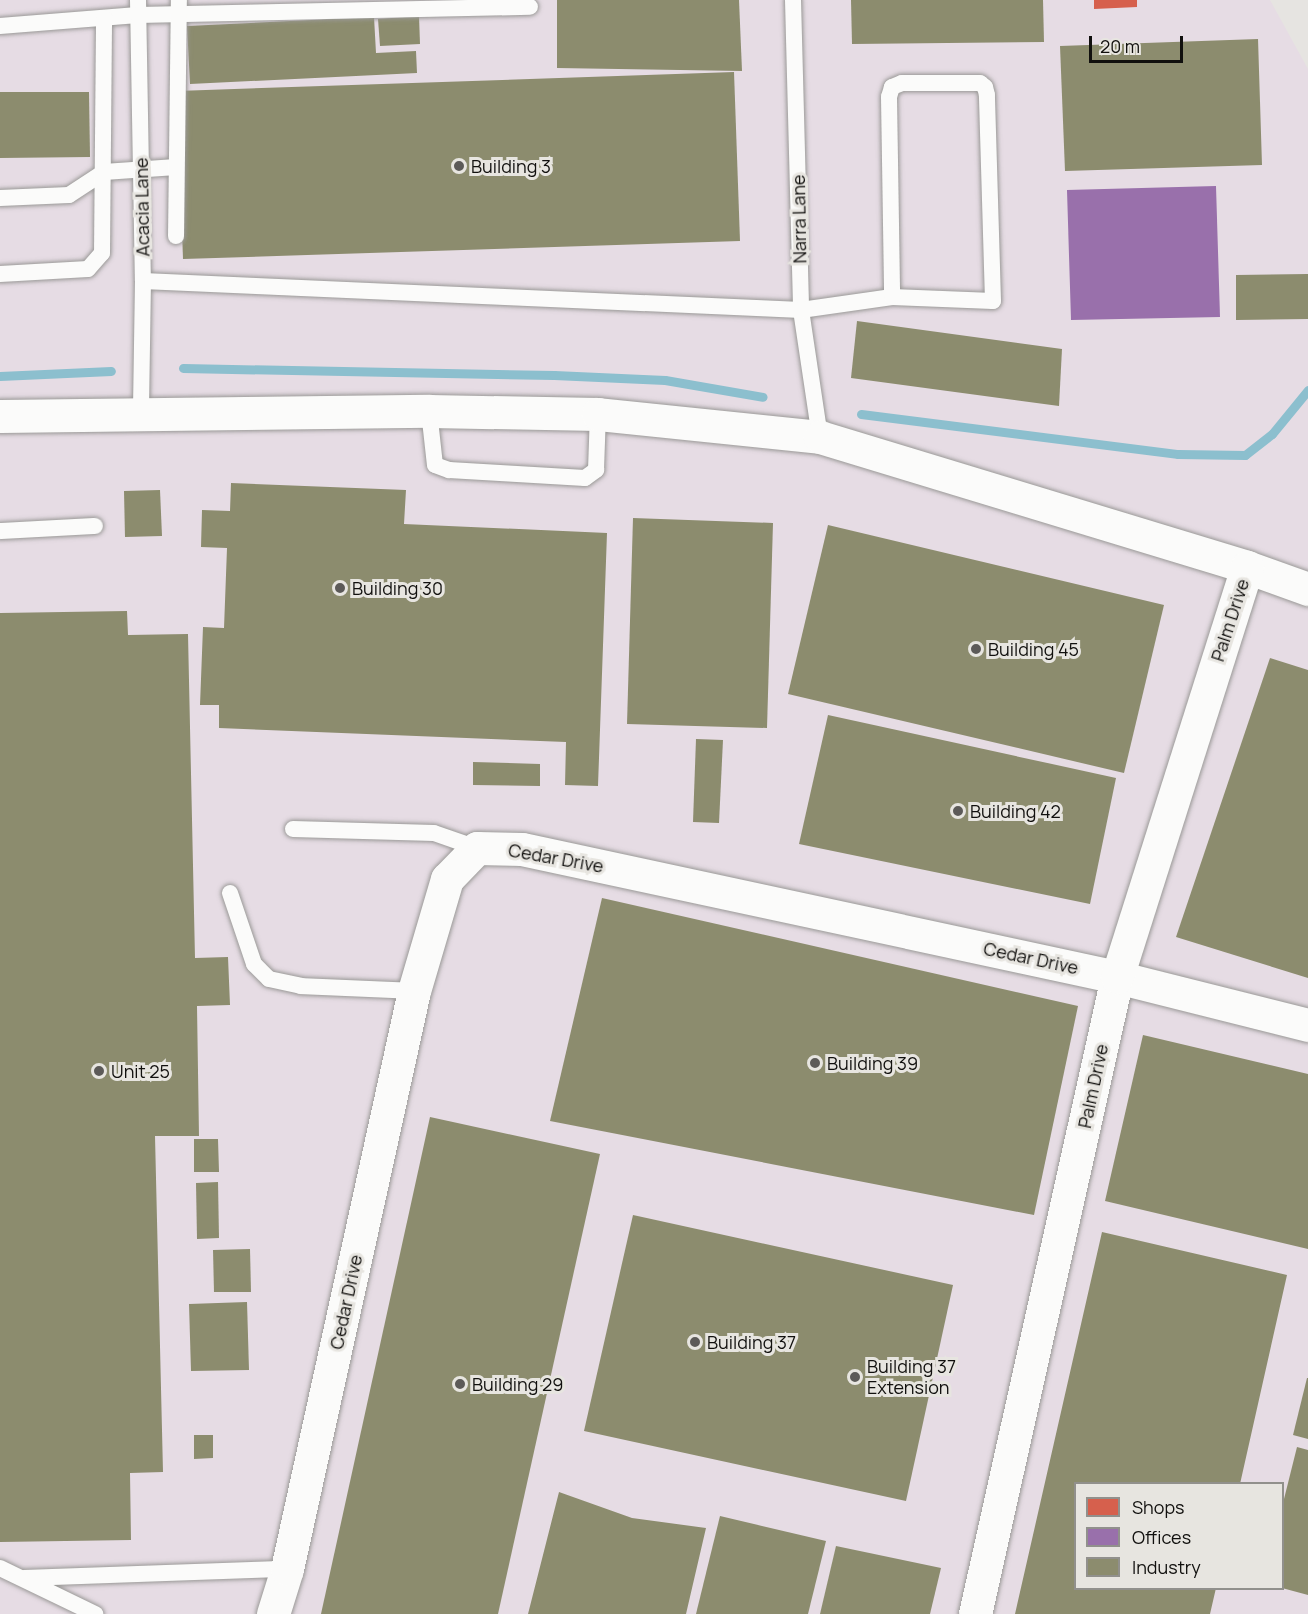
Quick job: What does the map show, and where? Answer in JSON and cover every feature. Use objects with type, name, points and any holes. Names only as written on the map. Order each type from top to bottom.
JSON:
[{"type":"street","points":[[0,416],[429,411],[598,414],[820,437],[1246,567],[1306,582]]},
{"type":"street","name":"Palm Drive","points":[[975,1614],[1117,977],[1246,567]]},
{"type":"street","name":"Cedar Drive","points":[[273,1614],[287,1569],[414,991],[447,879],[477,848],[522,849],[1117,977],[1308,1025]]},
{"type":"lane","name":"Narra Lane","points":[[793,0],[801,310],[820,437]]},
{"type":"lane","points":[[0,26],[104,18],[138,8],[531,7]]},
{"type":"lane","name":"Acacia Lane","points":[[138,8],[143,281],[141,413]]},
{"type":"lane","points":[[176,236],[178,8]]},
{"type":"lane","points":[[0,274],[88,269],[102,254],[104,18]]},
{"type":"lane","points":[[143,281],[801,310],[891,297],[993,301],[987,95],[985,87],[980,83],[902,83],[892,87],[889,97],[891,297]]},
{"type":"lane","points":[[0,198],[69,195],[104,172],[142,167],[176,166]]},
{"type":"lane","points":[[429,411],[435,465],[449,470],[585,478],[596,470],[598,414]]},
{"type":"lane","points":[[0,531],[95,526]]},
{"type":"lane","points":[[293,829],[434,833],[477,848]]},
{"type":"lane","points":[[230,893],[254,964],[269,979],[301,986],[414,991]]},
{"type":"lane","points":[[0,1568],[95,1614]]},
{"type":"lane","points":[[24,1578],[287,1569]]},
{"type":"shaded area","points":[[0,0],[1270,0],[1308,69],[1308,1614],[0,1614]]},
{"type":"building: Shops","points":[[1094,0],[1137,0],[1137,7],[1094,9]]},
{"type":"building: Offices","points":[[1216,186],[1220,317],[1071,320],[1067,190]]},
{"type":"building: Industry","points":[[557,0],[739,0],[742,71],[557,68]]},
{"type":"building: Industry","points":[[851,0],[1043,0],[1044,42],[852,44]]},
{"type":"building: Industry","points":[[419,16],[420,44],[380,46],[378,19]]},
{"type":"building: Industry","points":[[374,17],[376,53],[416,51],[417,73],[190,84],[187,26]]},
{"type":"building: Industry","points":[[1258,39],[1262,165],[1065,171],[1060,46]]},
{"type":"building: Industry","name":"Building 3","points":[[734,72],[740,241],[183,259],[177,91]]},
{"type":"building: Industry","points":[[0,92],[89,92],[90,157],[0,158]]},
{"type":"building: Industry","points":[[1308,274],[1308,319],[1236,320],[1236,275]]},
{"type":"building: Industry","points":[[857,321],[1062,349],[1059,406],[851,378]]},
{"type":"building: Industry","name":"Building 30","points":[[231,483],[406,490],[404,524],[607,533],[598,786],[565,785],[566,742],[219,728],[219,705],[200,705],[203,627],[224,628],[227,548],[201,547],[202,510],[230,511]]},
{"type":"building: Industry","points":[[160,490],[162,536],[125,537],[124,491]]},
{"type":"building: Industry","points":[[633,518],[773,523],[767,728],[627,724]]},
{"type":"building: Industry","name":"Building 45","points":[[828,525],[1164,605],[1124,773],[788,694]]},
{"type":"building: Industry","name":"Unit 25","points":[[127,611],[128,635],[188,634],[195,958],[228,957],[230,1005],[197,1006],[199,1136],[155,1136],[163,1472],[130,1473],[131,1540],[0,1542],[0,613]]},
{"type":"building: Industry","points":[[1270,658],[1308,670],[1308,978],[1176,937]]},
{"type":"building: Industry","name":"Building 42","points":[[828,715],[1116,778],[1090,904],[799,844]]},
{"type":"building: Industry","points":[[696,739],[723,740],[719,823],[693,822]]},
{"type":"building: Industry","points":[[473,762],[540,764],[540,786],[473,785]]},
{"type":"building: Industry","name":"Building 39","points":[[602,898],[1078,1006],[1034,1215],[550,1121]]},
{"type":"building: Industry","points":[[1143,1035],[1308,1074],[1308,1249],[1105,1201]]},
{"type":"building: Industry","name":"Building 29","points":[[430,1117],[600,1154],[498,1614],[321,1614]]},
{"type":"building: Industry","points":[[194,1139],[218,1139],[219,1172],[194,1172]]},
{"type":"building: Industry","points":[[218,1182],[219,1238],[197,1239],[196,1183]]},
{"type":"building: Industry","points":[[633,1215],[953,1285],[906,1501],[584,1431]]},
{"type":"building: Industry","points":[[1102,1232],[1287,1275],[1240,1482],[1074,1482],[1074,1590],[1216,1590],[1210,1614],[1015,1614]]},
{"type":"building: Industry","points":[[250,1249],[251,1292],[214,1292],[213,1250]]},
{"type":"building: Industry","points":[[247,1302],[249,1370],[191,1371],[189,1304]]},
{"type":"building: Industry","points":[[1308,1378],[1308,1439],[1293,1435]]},
{"type":"building: Industry","points":[[194,1435],[213,1435],[213,1458],[194,1459]]},
{"type":"building: Industry","points":[[1297,1447],[1308,1450],[1308,1595],[1284,1589],[1284,1499]]},
{"type":"building: Industry","points":[[559,1492],[632,1518],[706,1528],[686,1614],[528,1614]]},
{"type":"building: Industry","points":[[720,1516],[826,1541],[808,1614],[696,1614]]},
{"type":"building: Industry","points":[[836,1546],[941,1568],[930,1614],[820,1614]]},
{"type":"waterway","points":[[183,368],[554,375],[665,380],[763,397]]},
{"type":"waterway","points":[[0,376],[111,371]]},
{"type":"waterway","points":[[861,414],[1178,454],[1245,455],[1272,434],[1308,390]]},
{"type":"place","name":"Building 3","points":[[459,166]]},
{"type":"place","name":"Building 30","points":[[340,588]]},
{"type":"place","name":"Building 45","points":[[976,649]]},
{"type":"place","name":"Building 42","points":[[958,811]]},
{"type":"place","name":"Building 39","points":[[815,1063]]},
{"type":"place","name":"Unit 25","points":[[99,1071]]},
{"type":"place","name":"Building 37","points":[[695,1342]]},
{"type":"place","name":"Building 37 Extension","points":[[855,1377]]},
{"type":"place","name":"Building 29","points":[[460,1384]]}]
